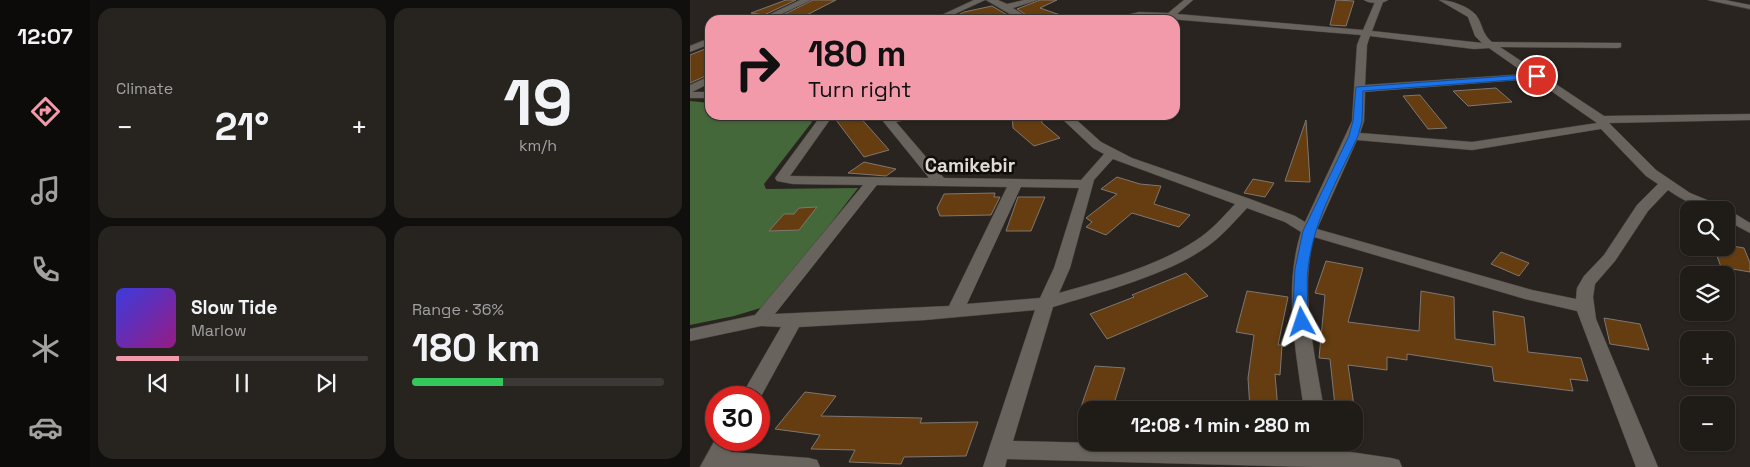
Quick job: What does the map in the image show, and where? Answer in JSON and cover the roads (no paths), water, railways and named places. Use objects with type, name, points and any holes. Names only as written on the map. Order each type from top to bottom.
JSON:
[{"type":"street","points":[[773,15],[807,0]]},
{"type":"street","points":[[949,15],[981,0]]},
{"type":"street","points":[[990,0],[1007,7],[1017,15]]},
{"type":"street","points":[[1007,7],[1034,0]]},
{"type":"street","points":[[1171,15],[1188,0]]},
{"type":"street","points":[[1443,0],[1472,16],[1480,36],[1603,123],[1651,173],[1685,196],[1697,201]]},
{"type":"street","points":[[1712,0],[1750,7]]},
{"type":"street","points":[[1313,401],[1300,305],[1302,269],[1309,231],[1353,136],[1358,121],[1362,45],[1377,1]]},
{"type":"street","points":[[1180,17],[1366,33],[1474,46],[1491,44],[1618,45]]},
{"type":"street","points":[[690,49],[705,43]]},
{"type":"street","points":[[1359,89],[1537,76]]},
{"type":"street","points":[[690,90],[705,81]]},
{"type":"street","points":[[690,95],[705,95]]},
{"type":"street","points":[[1353,136],[1406,142],[1472,146],[1603,123],[1750,117]]},
{"type":"street","points":[[822,120],[782,178],[793,180],[1087,184]]},
{"type":"street","points":[[888,120],[940,182]]},
{"type":"street","points":[[1070,120],[1110,154],[1290,219],[1309,231],[1531,295],[1585,307]]},
{"type":"street","points":[[1110,154],[1088,179],[1062,268],[1046,303],[996,458],[1321,456],[1391,467]]},
{"type":"street","points":[[761,320],[873,181]]},
{"type":"street","points":[[955,311],[1016,183]]},
{"type":"street","points":[[1647,467],[1587,319],[1584,296],[1593,275],[1611,256],[1650,196],[1667,184]]},
{"type":"street","points":[[690,335],[761,320],[793,321],[955,311],[1046,303],[1122,280],[1179,256],[1201,244],[1218,231],[1245,202]]},
{"type":"street","points":[[1735,220],[1750,229]]},
{"type":"street","points":[[757,386],[793,321]]},
{"type":"street","points":[[720,451],[713,463],[809,467]]},
{"type":"district","name":"Camikebir","points":[[970,165]]}]
